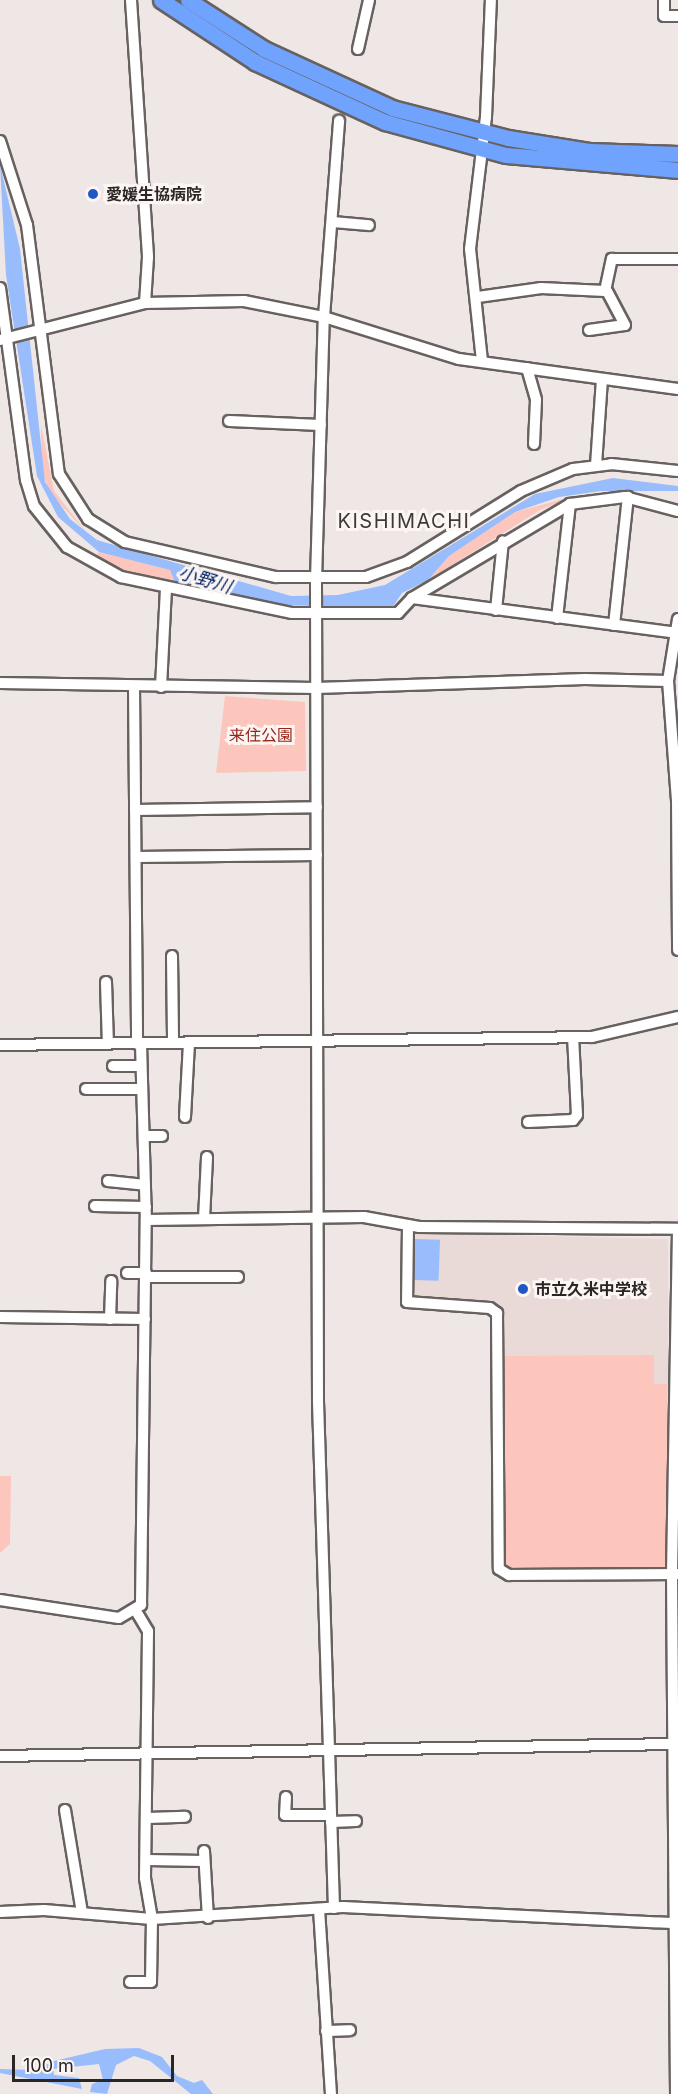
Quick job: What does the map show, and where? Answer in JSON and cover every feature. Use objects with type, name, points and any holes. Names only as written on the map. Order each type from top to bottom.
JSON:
[{"type":"highway","points":[[161,0],[255,62],[319,95],[385,122],[482,149],[594,166],[678,170]]},
{"type":"highway","points":[[188,0],[264,49],[333,84],[392,108],[484,133],[589,150],[678,154]]},
{"type":"street","points":[[131,0],[148,257],[145,303]]},
{"type":"street","points":[[358,49],[369,0]]},
{"type":"street","points":[[482,361],[478,297],[470,249],[484,133],[491,0]]},
{"type":"street","points":[[664,0],[664,16],[678,16]]},
{"type":"street","points":[[334,1908],[318,1401],[316,582],[324,317],[339,121]]},
{"type":"street","points":[[0,141],[27,225],[59,474],[88,519],[125,542],[276,577],[316,582],[366,577],[398,566],[537,483],[596,465],[678,471]]},
{"type":"street","points":[[333,222],[369,225]]},
{"type":"street","points":[[589,330],[625,326],[607,291],[612,259],[678,259]]},
{"type":"street","points":[[0,288],[26,480],[34,506],[49,529],[88,562],[121,577],[316,614],[398,613],[412,598],[570,504],[628,497],[678,511]]},
{"type":"street","points":[[478,297],[541,288],[607,291]]},
{"type":"street","points":[[7,339],[145,303],[244,301],[324,317],[436,354],[678,389]]},
{"type":"street","points":[[527,368],[536,400],[534,444]]},
{"type":"street","points":[[596,465],[602,379]]},
{"type":"street","points":[[229,421],[321,425]]},
{"type":"street","points":[[614,625],[628,497]]},
{"type":"street","points":[[557,618],[570,504]]},
{"type":"street","points":[[495,610],[503,542]]},
{"type":"street","points":[[161,687],[166,587]]},
{"type":"street","points":[[412,598],[677,633]]},
{"type":"street","points":[[678,619],[668,681],[676,757],[678,950]]},
{"type":"street","points":[[0,684],[316,688],[585,679],[668,681]]},
{"type":"street","points":[[0,1600],[119,1618],[136,1611],[143,1596],[146,1207],[139,1044],[134,687]]},
{"type":"street","points":[[135,810],[317,807]]},
{"type":"street","points":[[136,857],[317,855]]},
{"type":"street","points":[[172,956],[173,1043]]},
{"type":"street","points":[[106,982],[108,1044]]},
{"type":"street","points":[[0,1045],[573,1037],[678,1017]]},
{"type":"street","points":[[528,1122],[577,1116],[573,1037]]},
{"type":"street","points":[[185,1117],[189,1043]]},
{"type":"street","points":[[113,1066],[141,1066]]},
{"type":"street","points":[[86,1089],[142,1089]]},
{"type":"street","points":[[144,1136],[162,1136]]},
{"type":"street","points":[[204,1219],[207,1157]]},
{"type":"street","points":[[108,1181],[145,1185]]},
{"type":"street","points":[[95,1206],[146,1207]]},
{"type":"street","points":[[146,1220],[364,1217],[408,1225],[678,1230],[672,1744],[675,1805],[676,2094]]},
{"type":"street","points":[[408,1225],[407,1302],[490,1308],[497,1313],[499,1569],[509,1575],[675,1574]]},
{"type":"street","points":[[127,1273],[238,1277]]},
{"type":"street","points":[[110,1319],[111,1281]]},
{"type":"street","points":[[0,1317],[145,1319]]},
{"type":"street","points":[[130,1982],[151,1982],[152,1919],[146,1903],[148,1631],[136,1611]]},
{"type":"street","points":[[0,1756],[329,1752],[672,1744]]},
{"type":"street","points":[[286,1797],[285,1815],[356,1821]]},
{"type":"street","points":[[65,1810],[82,1913]]},
{"type":"street","points":[[148,1818],[185,1817]]},
{"type":"street","points":[[147,1860],[204,1856],[208,1918]]},
{"type":"street","points":[[0,1912],[82,1913],[152,1919],[208,1918],[334,1908],[674,1921]]},
{"type":"street","points":[[319,1909],[331,2094]]},
{"type":"street","points":[[326,2031],[350,2030]]},
{"type":"shaded area","points":[[411,1233],[668,1239],[669,1564],[507,1571],[500,1308],[412,1301]]},
{"type":"green space","points":[[41,425],[54,491],[87,533],[50,493],[42,471]]},
{"type":"green space","points":[[578,495],[540,510],[428,580],[449,556],[515,512]]},
{"type":"green space","points":[[99,552],[170,570],[175,582],[117,568],[95,558]]},
{"type":"green space","name":"来住公園","points":[[225,696],[305,702],[306,771],[216,773]]},
{"type":"green space","points":[[654,1355],[654,1384],[667,1384],[669,1564],[660,1570],[504,1568],[500,1356]]},
{"type":"green space","points":[[0,1476],[11,1476],[10,1544],[0,1553]]},
{"type":"water","name":"小野川","points":[[0,165],[20,249],[45,482],[70,519],[97,540],[291,596],[338,595],[385,585],[535,494],[613,478],[678,486],[678,491],[601,491],[559,497],[515,512],[449,556],[428,580],[402,593],[392,608],[279,605],[175,582],[170,570],[99,552],[58,517],[37,476],[6,275]]},
{"type":"water","points":[[415,1239],[440,1240],[439,1281],[414,1280]]},
{"type":"water","points":[[139,2048],[162,2057],[177,2076],[194,2083],[202,2080],[213,2094],[191,2094],[150,2061],[134,2056],[116,2065],[107,2094],[90,2092],[92,2084],[103,2080],[99,2064],[53,2069],[54,2075],[79,2078],[82,2089],[0,2073],[0,2069],[35,2070],[54,2061],[105,2049]]},
{"type":"place","name":"愛媛生協病院","points":[[93,194]]},
{"type":"place","name":"市立久米中学校","points":[[523,1289]]},
{"type":"district","name":"KISHIMACHI","points":[[404,521]]}]
